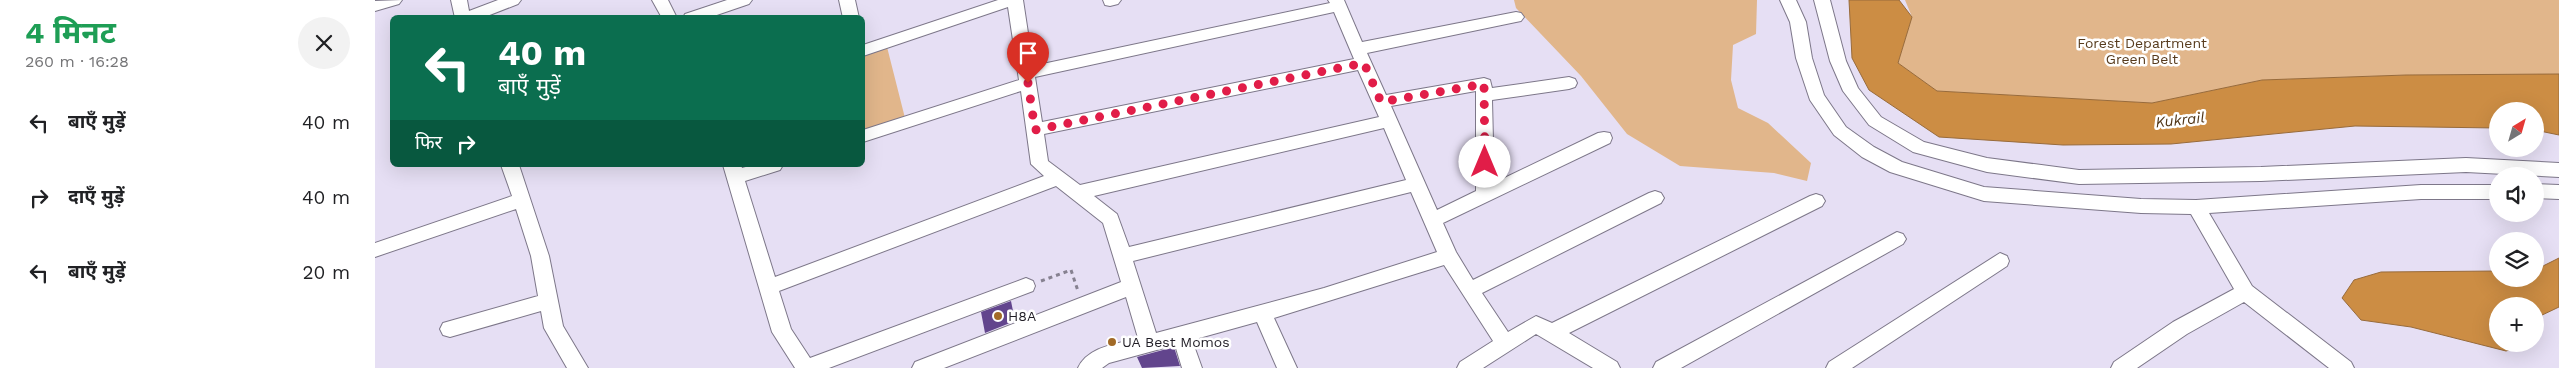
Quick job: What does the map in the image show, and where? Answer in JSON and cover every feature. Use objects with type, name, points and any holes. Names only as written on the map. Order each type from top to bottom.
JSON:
[{"type":"street","points":[[375,6],[394,0]]},
{"type":"street","points":[[459,0],[463,15]]},
{"type":"street","points":[[472,15],[513,0]]},
{"type":"street","points":[[660,0],[668,15]]},
{"type":"street","points":[[699,15],[744,0]]},
{"type":"street","points":[[847,0],[850,15]]},
{"type":"street","points":[[865,50],[1015,0],[1040,164],[1111,219],[1150,344]]},
{"type":"street","points":[[1788,0],[1798,22],[1804,58],[1816,96],[1840,132],[1868,152],[1896,167],[1984,194],[2141,206],[2196,206],[2421,192],[2489,192]]},
{"type":"street","points":[[1822,0],[1838,61],[1851,91],[1875,121],[1919,147],[1987,165],[2079,177],[2261,174],[2466,164],[2559,170]]},
{"type":"street","points":[[865,135],[1027,78],[1337,3],[1449,256],[1505,344]]},
{"type":"street","points":[[1035,130],[1361,56],[1517,17]]},
{"type":"street","points":[[1485,95],[1569,83]]},
{"type":"street","points":[[1381,102],[1484,84],[1485,195]]},
{"type":"street","points":[[1077,193],[1389,121]]},
{"type":"street","points":[[1433,220],[1604,138]]},
{"type":"street","points":[[512,167],[540,256],[554,328],[578,368]]},
{"type":"street","points":[[761,167],[734,171],[782,332],[806,368],[1026,286]]},
{"type":"street","points":[[768,287],[1058,178]]},
{"type":"street","points":[[1123,256],[1417,184]]},
{"type":"street","points":[[2544,191],[2559,192]]},
{"type":"street","points":[[1470,290],[1655,198]]},
{"type":"street","points":[[375,250],[522,200]]},
{"type":"street","points":[[1551,333],[1816,201]]},
{"type":"street","points":[[2196,206],[2245,292],[2344,368]]},
{"type":"street","points":[[1663,368],[1897,239]]},
{"type":"street","points":[[1088,368],[1103,356],[1261,313],[1449,256]]},
{"type":"street","points":[[1836,368],[2000,261]]},
{"type":"street","points":[[921,368],[1132,286]]},
{"type":"street","points":[[2121,368],[2180,328],[2245,292]]},
{"type":"street","points":[[450,329],[548,301]]},
{"type":"street","points":[[1261,313],[1287,368]]},
{"type":"street","points":[[1467,368],[1536,324],[1610,368]]},
{"type":"street","points":[[1181,335],[1192,368]]},
{"type":"path","points":[[1026,286],[1071,270],[1083,305]]},
{"type":"green space","points":[[1514,0],[1757,0],[1756,34],[1733,45],[1731,80],[1738,108],[1768,123],[1811,163],[1807,181],[1774,173],[1680,166],[1627,134],[1581,76],[1516,8]]},
{"type":"green space","name":"Forest Department Green Belt","points":[[1905,0],[2559,0],[2559,74],[2406,75],[2262,80],[2152,103],[1937,91],[1898,63],[1912,17]]},
{"type":"green space","points":[[886,43],[906,122],[865,135],[865,50]]},
{"type":"water","name":"Kukrail","points":[[1849,0],[1899,0],[1912,17],[1898,63],[1937,91],[2152,103],[2262,80],[2406,75],[2559,74],[2559,135],[2544,132],[2544,102],[2489,102],[2489,128],[2355,126],[2171,144],[2063,145],[1939,137],[1869,90],[1852,58]]},
{"type":"water","points":[[2559,258],[2559,307],[2544,314],[2544,297],[2489,297],[2489,347],[2411,327],[2361,320],[2342,298],[2354,280],[2381,272],[2489,271],[2489,287],[2544,287],[2544,266]]},
{"type":"building","points":[[1011,301],[1015,321],[985,333],[981,312]]},
{"type":"building","points":[[1174,347],[1180,366],[1142,368],[1137,357]]},
{"type":"place","name":"H8A","points":[[998,316]]},
{"type":"place","name":"UA Best Momos","points":[[1112,342]]},
{"type":"route","points":[[1028,83],[1035,130],[1364,63],[1381,102],[1484,84],[1485,162]]}]
